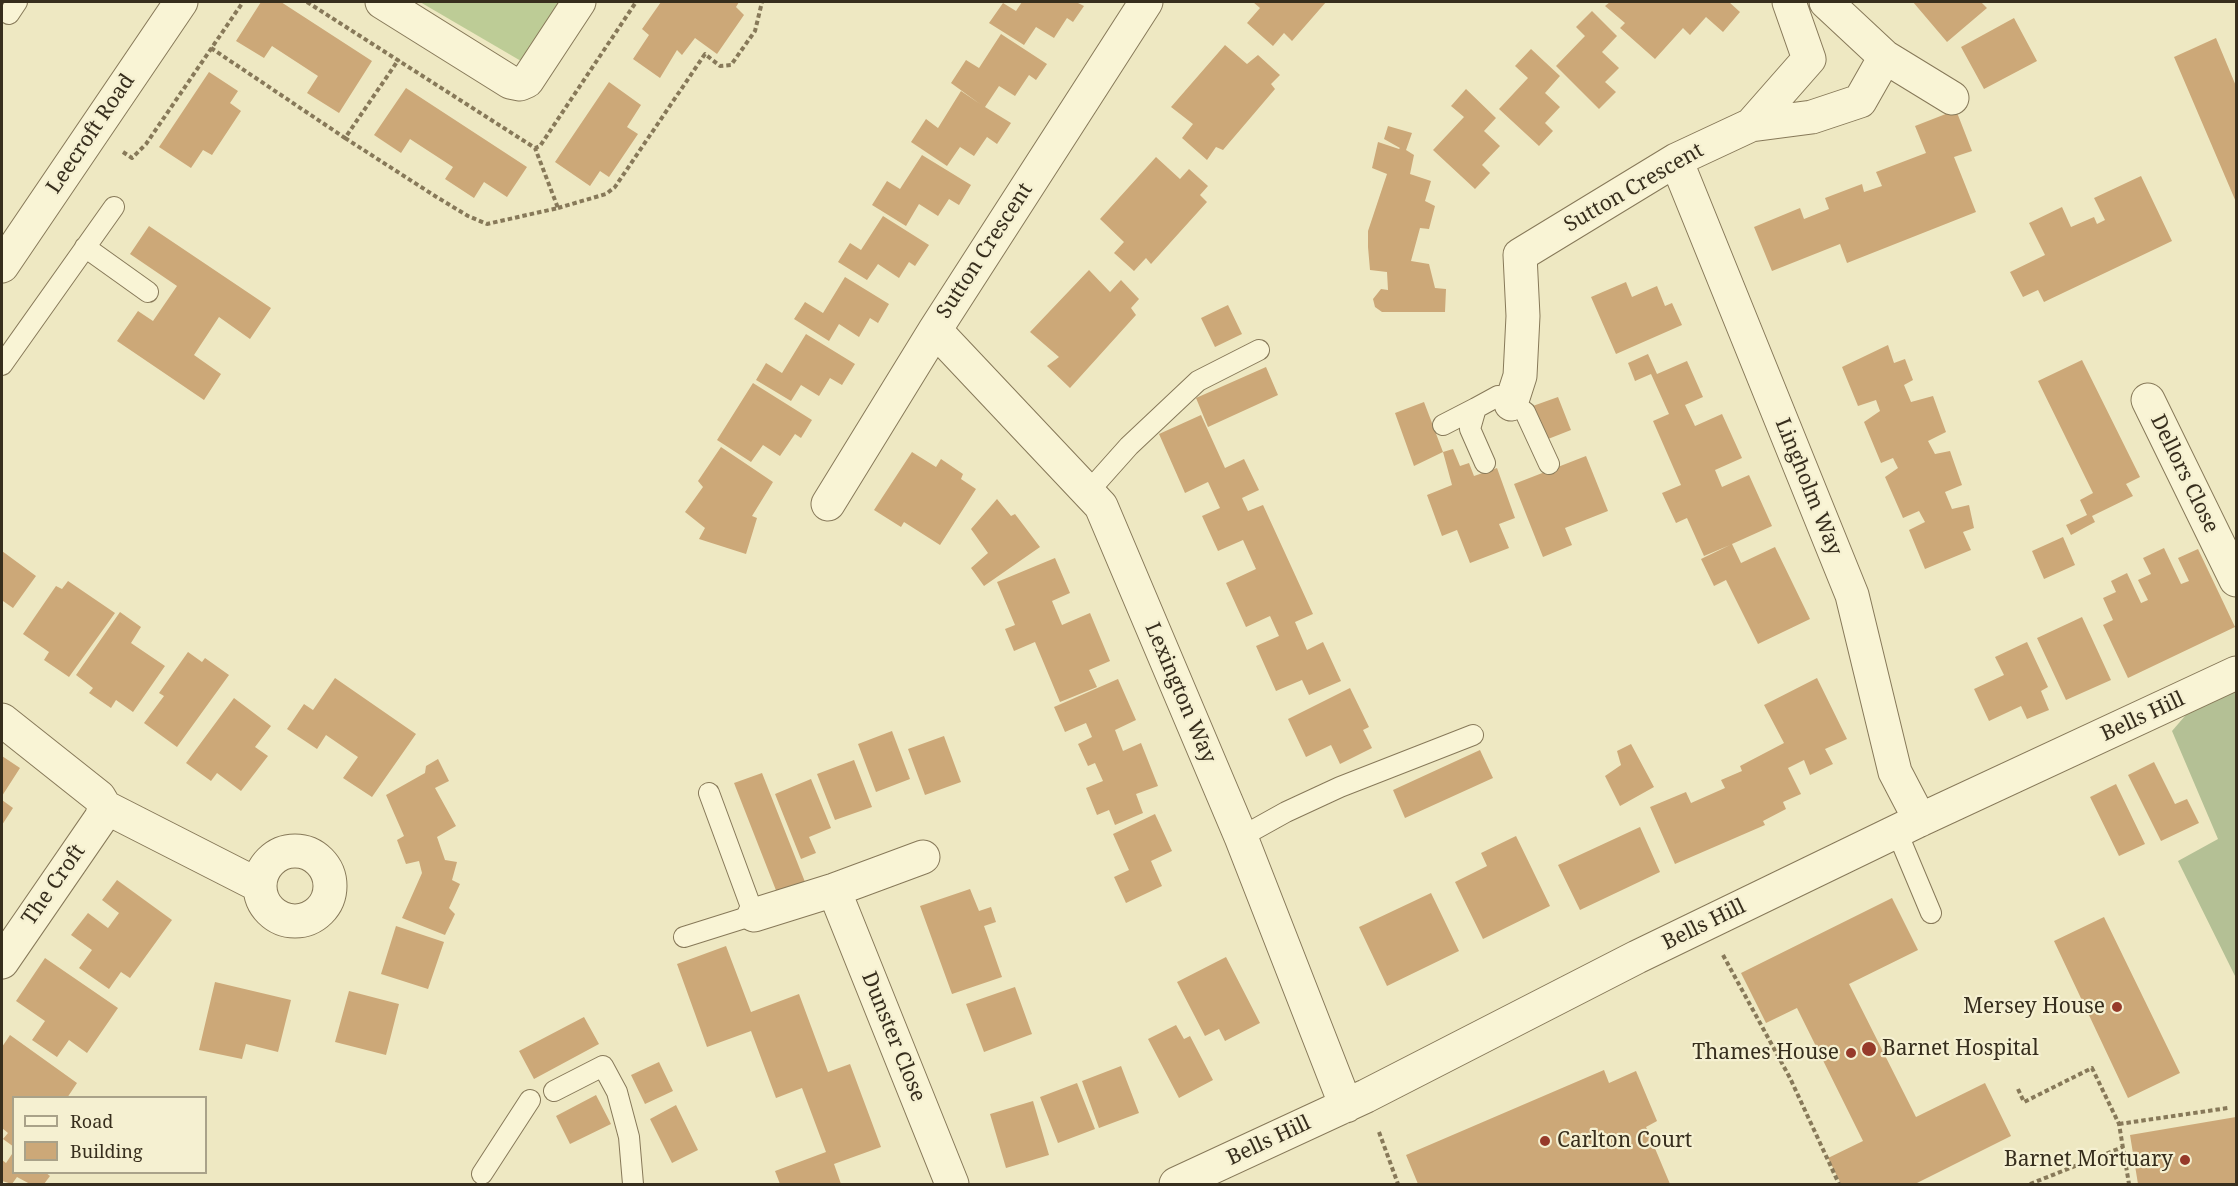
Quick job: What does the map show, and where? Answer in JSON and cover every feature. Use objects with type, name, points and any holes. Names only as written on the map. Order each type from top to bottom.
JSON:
[{"type":"street","name":"Leecroft Road","points":[[2,266],[181,2]]},
{"type":"street","points":[[382,2],[510,82],[520,84],[527,81],[579,2]]},
{"type":"street","name":"Sutton Crescent","points":[[828,504],[935,330],[1146,2]]},
{"type":"street","name":"Sutton Crescent","points":[[1511,404],[1520,376],[1523,316],[1520,255],[1676,159],[1751,124],[1809,59],[1789,2]]},
{"type":"street","points":[[1827,2],[1884,57],[1952,98]]},
{"type":"street","points":[[1751,124],[1812,117],[1860,101],[1884,57]]},
{"type":"street","name":"Lingholm Way","points":[[1676,159],[1852,595],[1908,826]]},
{"type":"street","name":"Lexington Way","points":[[935,330],[1101,506],[1356,1101]]},
{"type":"street","name":"Dellors Close","points":[[2148,400],[2236,580]]},
{"type":"street","name":"Bells Hill","points":[[1176,1185],[1356,1101],[1706,923],[2236,673]]},
{"type":"street","points":[[2,720],[99,796],[105,807],[260,886]]},
{"type":"street","name":"The Croft","points":[[2,962],[101,818],[105,807]]},
{"type":"street","points":[[754,915],[834,890],[923,856]]},
{"type":"street","name":"Dunster Close","points":[[834,890],[952,1185]]},
{"type":"lane","points":[[2,365],[114,207]]},
{"type":"lane","points":[[85,247],[148,292]]},
{"type":"lane","points":[[1088,492],[1129,446],[1198,381],[1259,350]]},
{"type":"lane","points":[[1443,425],[1498,396],[1525,412],[1550,464]]},
{"type":"lane","points":[[1476,408],[1470,429],[1485,463]]},
{"type":"lane","points":[[1241,837],[1286,812],[1340,787],[1473,735]]},
{"type":"lane","points":[[684,937],[754,915],[710,793]]},
{"type":"lane","points":[[1908,826],[1932,913]]},
{"type":"lane","points":[[554,1091],[603,1066],[617,1092],[629,1137],[633,1185]]},
{"type":"lane","points":[[480,1181],[530,1100]]},
{"type":"path","points":[[92,131],[132,158],[146,144],[243,2]]},
{"type":"path","points":[[211,48],[435,196],[468,216],[487,224],[558,208],[606,194],[615,187],[705,54],[720,66],[731,65],[755,31],[762,2]]},
{"type":"path","points":[[345,138],[423,28]]},
{"type":"path","points":[[535,148],[558,208]]},
{"type":"path","points":[[1706,923],[1790,1078],[1839,1185]]},
{"type":"path","points":[[2018,1089],[2024,1102],[2092,1068],[2119,1124],[2129,1185]]},
{"type":"path","points":[[1356,1101],[1398,1185]]},
{"type":"path","points":[[2119,1124],[2228,1107]]},
{"type":"path","points":[[2030,1185],[2122,1147]]},
{"type":"green space","points":[[420,2],[560,2],[521,61]]},
{"type":"green space","points":[[2236,657],[2236,978],[2178,861],[2218,839],[2172,731]]},
{"type":"building","points":[[261,2],[281,2],[372,61],[339,113],[307,93],[318,76],[272,46],[264,58],[236,41]]},
{"type":"building","points":[[661,2],[739,2],[736,7],[744,15],[717,54],[695,38],[682,55],[677,50],[660,78],[633,59],[649,35],[642,29]]},
{"type":"building","points":[[1022,2],[1076,2],[1084,6],[1073,22],[1067,18],[1054,38],[1036,27],[1024,45],[989,23],[1003,3],[1016,11]]},
{"type":"building","points":[[1253,2],[1326,2],[1292,41],[1284,33],[1273,46],[1247,23],[1260,8]]},
{"type":"building","points":[[1610,2],[1729,2],[1740,12],[1723,32],[1706,17],[1690,35],[1683,28],[1655,59],[1620,28],[1625,23],[1605,6]]},
{"type":"building","points":[[1913,2],[1981,2],[1987,8],[1947,42]]},
{"type":"building","points":[[1592,11],[1617,36],[1602,52],[1619,68],[1605,82],[1616,92],[1599,109],[1556,66],[1585,36],[1576,27]]},
{"type":"building","points":[[2014,18],[2037,61],[1984,89],[1961,47]]},
{"type":"building","points":[[1001,34],[1047,64],[1036,80],[1029,75],[1015,96],[999,86],[985,107],[1011,123],[997,144],[987,137],[974,156],[960,147],[947,166],[911,142],[926,119],[938,128],[961,91],[980,104],[951,83],[966,60],[979,68]]},
{"type":"building","points":[[2216,38],[2236,86],[2236,202],[2174,57]]},
{"type":"building","points":[[1225,45],[1247,64],[1258,55],[1280,75],[1271,84],[1275,89],[1223,150],[1216,147],[1207,160],[1182,138],[1193,124],[1171,107]]},
{"type":"building","points":[[1531,49],[1560,76],[1545,93],[1560,107],[1545,123],[1553,131],[1539,146],[1499,109],[1528,78],[1515,66]]},
{"type":"building","points":[[209,72],[238,91],[230,103],[241,111],[212,155],[203,150],[191,168],[159,147]]},
{"type":"building","points":[[609,82],[641,105],[627,127],[638,134],[609,177],[600,171],[590,186],[555,162]]},
{"type":"building","points":[[406,88],[527,167],[507,197],[484,182],[474,198],[445,179],[453,167],[410,139],[401,153],[374,135]]},
{"type":"building","points":[[1466,89],[1496,118],[1484,131],[1500,146],[1482,165],[1490,173],[1475,189],[1433,150],[1464,117],[1451,106]]},
{"type":"building","points":[[1956,110],[1972,151],[1954,157],[1976,212],[1847,263],[1840,244],[1772,271],[1754,227],[1800,208],[1804,219],[1829,209],[1825,198],[1862,184],[1864,192],[1882,186],[1876,172],[1926,153],[1915,126]]},
{"type":"building","points":[[1388,126],[1412,133],[1406,150],[1414,155],[1410,174],[1431,181],[1425,201],[1435,206],[1429,229],[1420,228],[1411,261],[1429,264],[1435,288],[1446,289],[1445,312],[1382,312],[1375,307],[1373,299],[1381,289],[1388,290],[1387,272],[1370,270],[1368,231],[1387,174],[1372,168],[1378,142],[1400,148],[1384,139]]},
{"type":"building","points":[[922,155],[971,185],[959,205],[949,199],[938,216],[919,204],[906,226],[872,205],[887,181],[900,189]]},
{"type":"building","points":[[1156,157],[1180,179],[1189,169],[1208,186],[1200,195],[1207,202],[1151,264],[1146,258],[1134,271],[1114,253],[1124,242],[1100,219]]},
{"type":"building","points":[[2141,176],[2172,241],[2044,302],[2038,290],[2023,297],[2010,272],[2045,255],[2029,223],[2062,207],[2071,227],[2094,217],[2097,224],[2105,220],[2094,198]]},
{"type":"building","points":[[883,216],[929,245],[915,266],[909,262],[899,278],[878,264],[867,280],[838,262],[850,243],[861,250]]},
{"type":"building","points":[[149,226],[271,308],[250,339],[219,317],[194,355],[221,374],[204,400],[117,341],[138,311],[153,321],[177,286],[130,254]]},
{"type":"building","points":[[1089,270],[1110,292],[1121,280],[1139,299],[1131,308],[1136,315],[1070,388],[1047,366],[1059,357],[1030,332]]},
{"type":"building","points":[[845,277],[889,304],[878,323],[870,318],[859,337],[839,324],[829,341],[794,319],[805,302],[823,313]]},
{"type":"building","points":[[1626,282],[1632,297],[1657,286],[1665,306],[1672,303],[1682,325],[1616,354],[1591,297]]},
{"type":"building","points":[[1228,305],[1242,334],[1215,347],[1201,318]]},
{"type":"building","points":[[806,334],[855,364],[842,385],[830,378],[819,396],[801,385],[791,401],[756,380],[766,363],[782,373]]},
{"type":"building","points":[[1888,345],[1894,363],[1905,359],[1913,380],[1904,385],[1911,402],[1933,396],[1946,432],[1928,441],[1935,454],[1950,451],[1962,485],[1945,492],[1952,509],[1969,505],[1974,528],[1963,532],[1971,550],[1925,569],[1909,530],[1925,522],[1919,511],[1903,518],[1885,477],[1898,468],[1893,458],[1881,463],[1864,422],[1880,411],[1876,400],[1858,406],[1842,367]]},
{"type":"building","points":[[1648,354],[1657,374],[1687,361],[1703,397],[1685,405],[1695,426],[1722,414],[1742,458],[1715,470],[1722,487],[1749,475],[1772,526],[1732,544],[1741,563],[1775,547],[1810,619],[1758,644],[1726,580],[1714,586],[1701,559],[1730,545],[1704,556],[1687,518],[1676,523],[1662,493],[1681,485],[1653,421],[1669,414],[1651,374],[1635,381],[1628,363]]},
{"type":"building","points":[[2082,360],[2140,477],[2126,484],[2133,496],[2092,516],[2095,522],[2071,535],[2066,525],[2087,515],[2080,500],[2093,493],[2038,381]]},
{"type":"building","points":[[1266,367],[1278,395],[1208,427],[1196,398]]},
{"type":"building","points":[[753,383],[812,420],[801,438],[795,434],[780,456],[763,445],[751,462],[717,440]]},
{"type":"building","points":[[1558,397],[1571,430],[1543,441],[1530,407]]},
{"type":"building","points":[[1424,402],[1443,452],[1414,466],[1395,413]]},
{"type":"building","points":[[1201,415],[1225,468],[1244,459],[1259,490],[1242,498],[1248,511],[1263,505],[1313,614],[1295,622],[1307,650],[1323,642],[1341,681],[1309,695],[1302,680],[1276,691],[1256,646],[1279,636],[1270,616],[1246,627],[1226,583],[1256,569],[1243,540],[1218,551],[1202,516],[1220,508],[1208,482],[1185,493],[1159,434]]},
{"type":"building","points":[[721,447],[773,482],[752,516],[757,518],[746,554],[699,539],[705,528],[685,512],[703,487],[698,481]]},
{"type":"building","points":[[1453,449],[1460,466],[1469,463],[1474,476],[1497,468],[1515,518],[1499,524],[1509,548],[1470,563],[1457,530],[1442,536],[1427,495],[1452,485],[1443,452]]},
{"type":"building","points":[[912,452],[936,467],[941,459],[963,474],[961,479],[976,489],[940,545],[904,522],[901,527],[874,510]]},
{"type":"building","points":[[1586,456],[1608,511],[1565,528],[1572,545],[1543,557],[1514,484]]},
{"type":"building","points":[[997,499],[1011,516],[1015,514],[1040,547],[984,586],[971,568],[988,553],[971,529]]},
{"type":"building","points":[[2063,537],[2075,565],[2044,579],[2032,551]]},
{"type":"building","points":[[2164,548],[2181,584],[2189,581],[2178,558],[2198,549],[2235,627],[2128,678],[2103,625],[2113,620],[2103,598],[2116,592],[2111,581],[2127,573],[2141,603],[2148,600],[2138,580],[2151,574],[2143,558]]},
{"type":"building","points":[[2,551],[36,576],[13,608],[3,601],[2,603]]},
{"type":"building","points":[[1055,558],[1070,593],[1052,601],[1062,625],[1090,613],[1110,661],[1089,670],[1097,687],[1060,702],[1035,642],[1014,651],[1005,629],[1015,625],[997,582]]},
{"type":"building","points":[[68,581],[115,613],[69,677],[44,660],[49,652],[23,634],[56,586],[62,589]]},
{"type":"building","points":[[120,612],[141,627],[131,643],[165,666],[133,712],[116,700],[111,708],[89,693],[93,688],[76,675]]},
{"type":"building","points":[[2082,617],[2111,680],[2066,700],[2037,638]]},
{"type":"building","points":[[2027,642],[2048,687],[2041,691],[2049,710],[2027,719],[2021,706],[1989,721],[1974,689],[2004,675],[1995,657]]},
{"type":"building","points":[[188,652],[202,662],[205,658],[229,675],[177,747],[144,723],[164,696],[159,693]]},
{"type":"building","points":[[335,678],[416,734],[372,797],[343,778],[358,757],[326,735],[317,749],[287,729],[304,704],[313,710]]},
{"type":"building","points":[[1817,678],[1847,739],[1825,749],[1833,764],[1810,775],[1804,760],[1788,768],[1801,794],[1783,802],[1786,809],[1763,821],[1765,825],[1675,864],[1650,807],[1686,792],[1691,803],[1725,788],[1721,780],[1742,771],[1740,766],[1784,743],[1764,705]]},
{"type":"building","points":[[1118,679],[1136,720],[1115,730],[1123,751],[1141,743],[1158,786],[1136,794],[1143,813],[1115,825],[1109,810],[1097,815],[1086,788],[1103,781],[1095,763],[1088,766],[1078,744],[1092,737],[1086,723],[1065,732],[1054,707]]},
{"type":"building","points":[[1350,688],[1369,727],[1363,730],[1372,748],[1340,764],[1331,745],[1306,757],[1288,719]]},
{"type":"building","points":[[234,698],[271,726],[255,747],[268,756],[241,791],[217,773],[211,781],[186,763]]},
{"type":"building","points":[[892,731],[910,779],[876,792],[858,744]]},
{"type":"building","points":[[944,736],[961,782],[925,795],[908,749]]},
{"type":"building","points":[[1631,744],[1654,787],[1620,806],[1605,776],[1621,765],[1617,751]]},
{"type":"building","points":[[1480,750],[1493,778],[1405,818],[1393,790]]},
{"type":"building","points":[[2,756],[20,768],[2,796]]},
{"type":"building","points":[[438,759],[449,781],[435,788],[456,826],[437,837],[445,860],[457,862],[452,880],[460,884],[449,908],[455,914],[445,935],[402,918],[422,873],[419,861],[406,864],[397,840],[404,836],[386,795],[425,773],[426,766]]},
{"type":"building","points":[[854,760],[872,807],[835,820],[817,774]]},
{"type":"building","points":[[2154,762],[2175,804],[2187,799],[2199,823],[2161,841],[2128,775]]},
{"type":"building","points":[[762,773],[807,887],[779,898],[734,783]]},
{"type":"building","points":[[811,779],[831,828],[809,837],[816,853],[801,859],[775,794]]},
{"type":"building","points":[[2116,784],[2145,844],[2119,856],[2090,797]]},
{"type":"building","points":[[2,800],[13,808],[2,825]]},
{"type":"building","points":[[1155,814],[1172,851],[1151,861],[1162,886],[1126,903],[1114,877],[1129,870],[1113,834]]},
{"type":"building","points":[[1640,827],[1660,872],[1580,910],[1558,865]]},
{"type":"building","points":[[1516,836],[1550,906],[1483,939],[1455,882],[1487,866],[1481,853]]},
{"type":"building","points":[[117,880],[172,920],[130,978],[121,972],[109,989],[79,968],[92,950],[71,935],[88,913],[108,928],[119,913],[102,900]]},
{"type":"building","points":[[970,889],[979,911],[991,907],[996,922],[984,926],[1002,977],[952,994],[920,906]]},
{"type":"building","points":[[1431,893],[1459,951],[1387,986],[1359,927]]},
{"type":"building","name":"Thames House","points":[[1892,898],[1918,950],[1849,984],[1916,1117],[1985,1083],[2011,1136],[1915,1184],[1841,1184],[1828,1158],[1863,1141],[1797,1008],[1766,1023],[1741,973]]},
{"type":"building","name":"Mersey House","points":[[2104,917],[2180,1073],[2128,1098],[2054,941]]},
{"type":"building","points":[[396,926],[444,942],[428,989],[381,974]]},
{"type":"building","points":[[726,946],[751,1012],[799,994],[828,1072],[850,1064],[881,1147],[834,1164],[841,1184],[780,1184],[775,1171],[826,1152],[802,1088],[776,1098],[751,1031],[707,1047],[677,964]]},
{"type":"building","points":[[1226,957],[1260,1023],[1225,1041],[1219,1029],[1205,1036],[1177,982]]},
{"type":"building","points":[[45,958],[118,1008],[87,1053],[69,1040],[57,1057],[32,1040],[45,1021],[16,1001]]},
{"type":"building","points":[[215,982],[291,1000],[278,1052],[246,1044],[242,1059],[199,1050]]},
{"type":"building","points":[[1015,987],[1032,1034],[984,1052],[966,1004]]},
{"type":"building","points":[[349,991],[399,1004],[386,1055],[335,1042]]},
{"type":"building","points":[[584,1017],[599,1044],[534,1079],[519,1051]]},
{"type":"building","points":[[1176,1025],[1184,1039],[1190,1036],[1213,1080],[1179,1098],[1148,1039]]},
{"type":"building","points":[[10,1035],[77,1083],[68,1096],[12,1096],[12,1146],[3,1139],[8,1133],[2,1128],[2,1047]]},
{"type":"building","points":[[659,1062],[673,1091],[645,1104],[631,1075]]},
{"type":"building","points":[[1121,1066],[1139,1113],[1099,1128],[1082,1081]]},
{"type":"building","name":"Carlton Court","points":[[1604,1070],[1609,1083],[1636,1071],[1657,1121],[1646,1127],[1670,1184],[1418,1184],[1406,1155]]},
{"type":"building","points":[[1077,1083],[1095,1129],[1058,1143],[1040,1097]]},
{"type":"building","points":[[596,1095],[611,1124],[570,1144],[556,1116]]},
{"type":"building","points":[[1033,1101],[1049,1155],[1006,1168],[990,1114]]},
{"type":"building","points":[[676,1105],[698,1150],[672,1163],[650,1119]]},
{"type":"building","name":"Barnet Mortuary","points":[[2236,1117],[2236,1184],[2138,1184],[2130,1135]]},
{"type":"building","points":[[12,1154],[12,1174],[48,1174],[50,1176],[44,1184],[30,1184],[17,1177],[12,1184],[2,1181],[2,1160],[6,1163]]},
{"type":"place","name":"Mersey House","points":[[2117,1007]]},
{"type":"place","name":"Barnet Hospital","points":[[1869,1049]]},
{"type":"place","name":"Thames House","points":[[1851,1053]]},
{"type":"place","name":"Carlton Court","points":[[1545,1141]]},
{"type":"place","name":"Barnet Mortuary","points":[[2185,1160]]}]
